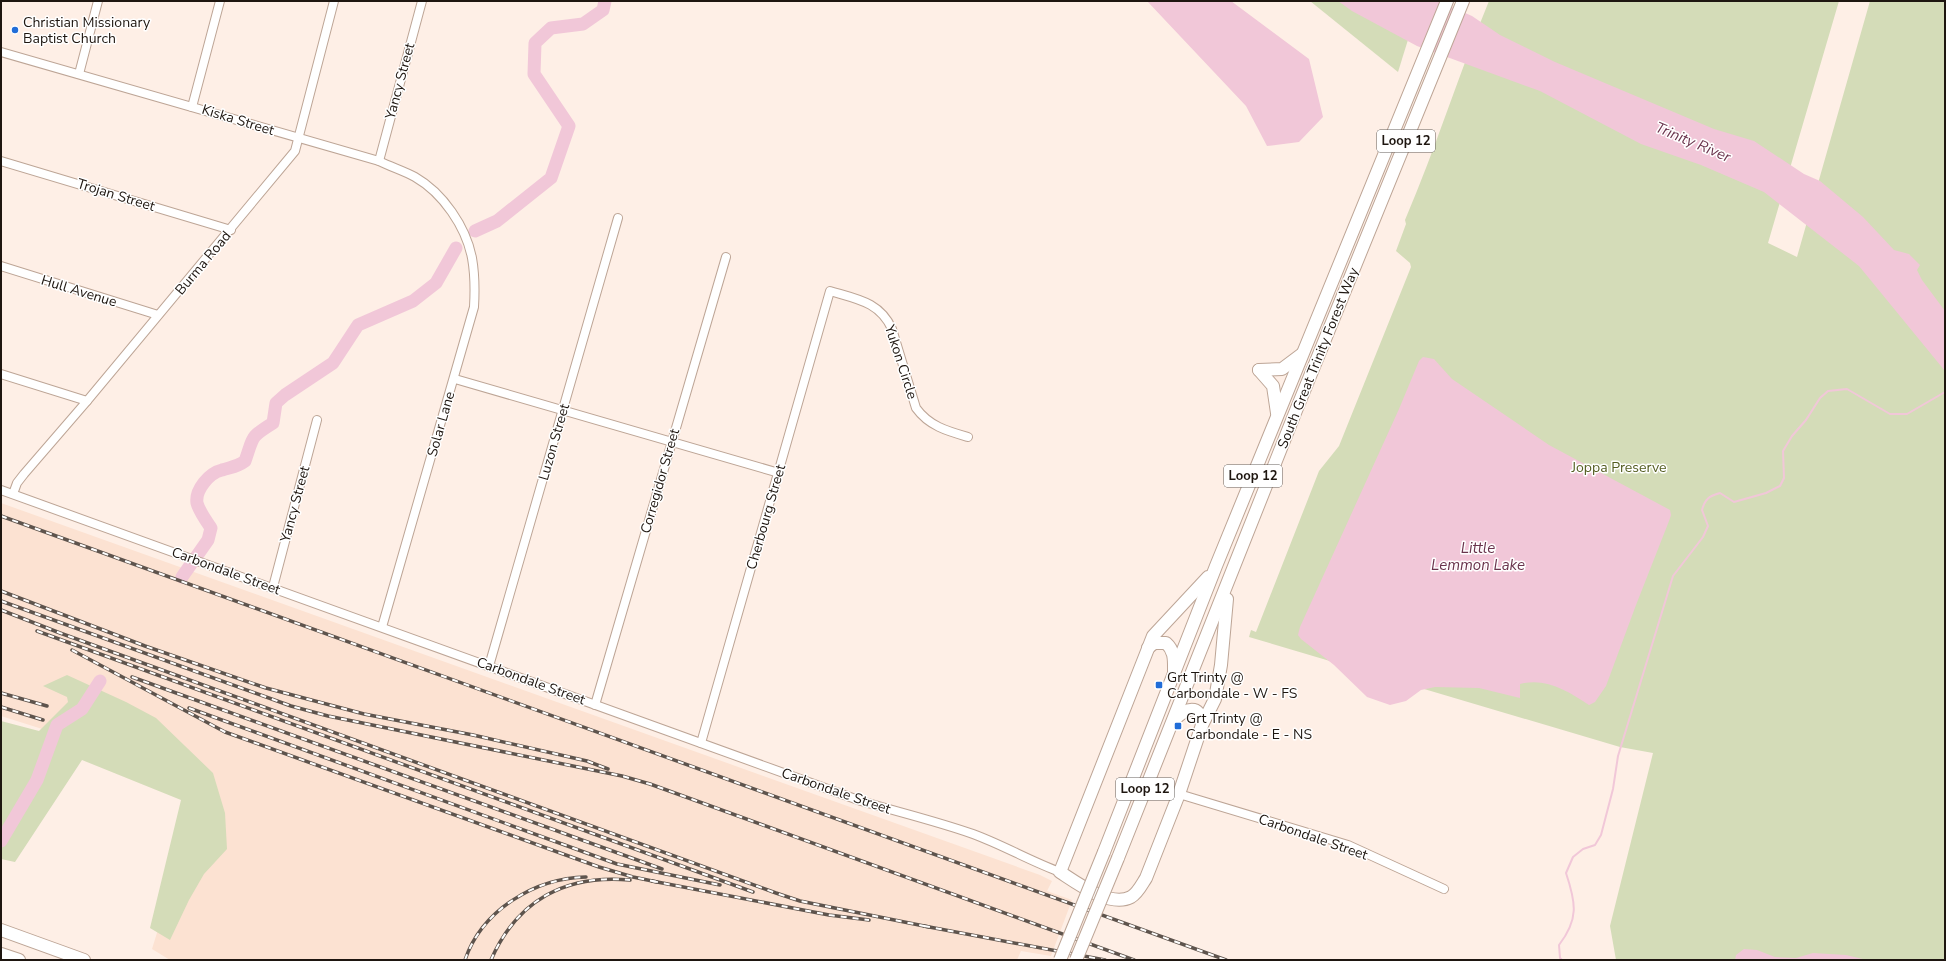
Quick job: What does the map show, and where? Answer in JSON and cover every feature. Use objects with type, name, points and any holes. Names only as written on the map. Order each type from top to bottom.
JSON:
[{"type":"main road","name":"South Great Trinity Forest Way","points":[[1060,960],[1174,678],[1216,566],[1447,1]]},
{"type":"main road","name":"South Great Trinity Forest Way","points":[[1076,960],[1173,721],[1284,440],[1463,1]]},
{"type":"main road","points":[[1277,417],[1273,386],[1259,370],[1282,369],[1304,352]]},
{"type":"main road","points":[[1284,440],[1287,413],[1294,396],[1293,388],[1290,384]]},
{"type":"main road","points":[[1216,566],[1192,596],[1158,628],[1148,648],[1060,872],[1079,885],[1108,898],[1122,899],[1131,896],[1139,889],[1146,878],[1179,794],[1202,725],[1215,699],[1219,681],[1228,582]]},
{"type":"main road","points":[[1148,648],[1154,643],[1161,642],[1171,648],[1174,660],[1174,678]]},
{"type":"main road","points":[[1173,721],[1186,710],[1192,709],[1198,712],[1202,718],[1202,725]]},
{"type":"main road","points":[[1,930],[84,960]]},
{"type":"main road","points":[[1,954],[19,960]]},
{"type":"street","points":[[79,74],[98,1]]},
{"type":"street","points":[[192,107],[220,1]]},
{"type":"street","name":"Burma Road","points":[[13,494],[17,483],[24,474],[231,230],[295,151],[334,1]]},
{"type":"street","name":"Yancy Street","points":[[379,161],[422,1]]},
{"type":"street","name":"Kiska Street","points":[[1,52],[379,161],[425,184],[448,207],[457,221]]},
{"type":"street","name":"Trojan Street","points":[[1,161],[231,230]]},
{"type":"street","name":"Luzon Street","points":[[489,666],[618,218]]},
{"type":"street","name":"Solar Lane","points":[[382,628],[455,379],[474,307],[475,281],[472,257],[465,237],[457,221]]},
{"type":"street","name":"Corregidor Street","points":[[595,705],[726,257]]},
{"type":"street","name":"Hull Avenue","points":[[1,266],[158,315]]},
{"type":"street","name":"Yukon Circle","points":[[830,291],[868,303],[880,310],[888,319],[892,329],[916,408],[923,417],[933,425],[948,432],[968,437]]},
{"type":"street","name":"Cherbourg Street","points":[[701,743],[830,291]]},
{"type":"street","points":[[1,374],[87,401]]},
{"type":"street","points":[[455,379],[779,473]]},
{"type":"street","name":"Yancy Street","points":[[272,587],[318,420]]},
{"type":"street","name":"Carbondale Street","points":[[1,490],[861,801],[973,834],[1060,872]]},
{"type":"street","name":"Carbondale Street","points":[[1179,794],[1348,845],[1444,889]]},
{"type":"shaded area","points":[[1,503],[1040,875],[1052,881],[1047,891],[1072,900],[1051,956],[1021,951],[1017,960],[170,960],[152,949],[204,780],[1,716]]},
{"type":"green space","points":[[1310,1],[1420,1],[1398,72]]},
{"type":"green space","name":"Joppa Preserve","points":[[1489,1],[1839,1],[1768,243],[1797,257],[1870,1],[1945,1],[1945,960],[1616,960],[1610,926],[1653,753],[1620,747],[1249,637],[1251,630],[1256,632],[1319,471],[1339,446],[1411,267],[1410,263],[1396,251],[1406,224],[1405,220],[1427,166]]},
{"type":"green space","points":[[67,675],[126,702],[156,718],[213,773],[225,813],[227,849],[204,874],[189,900],[170,940],[150,928],[181,800],[82,760],[15,862],[1,859],[1,721],[39,731],[68,702],[67,697],[43,686]]},
{"type":"water","points":[[1147,1],[1231,1],[1309,59],[1323,117],[1299,142],[1267,146],[1246,106]]},
{"type":"water","name":"Trinity River","points":[[1338,1],[1438,1],[1472,16],[1500,35],[1555,62],[1714,129],[1754,141],[1804,174],[1820,181],[1863,217],[1894,250],[1909,254],[1920,265],[1917,270],[1922,280],[1945,311],[1945,371],[1859,266],[1764,192],[1701,165],[1641,144],[1540,91],[1417,46],[1352,11]]},
{"type":"water","name":"Little Lemmon Lake","points":[[1423,357],[1434,359],[1452,379],[1549,445],[1670,510],[1671,515],[1669,521],[1606,686],[1595,702],[1589,705],[1565,690],[1548,684],[1530,682],[1520,684],[1520,698],[1479,688],[1435,687],[1421,690],[1406,701],[1390,705],[1367,697],[1334,665],[1298,635],[1300,627],[1399,409],[1419,361]]},
{"type":"water","points":[[1744,949],[1757,950],[1775,957],[1796,958],[1813,953],[1846,955],[1867,960],[1735,960],[1736,955]]},
{"type":"waterway","points":[[475,231],[497,221],[551,178],[569,126],[534,74],[535,43],[551,28],[583,24],[603,10],[605,1]]},
{"type":"waterway","points":[[182,577],[208,540],[211,528],[201,513],[197,503],[198,493],[208,478],[217,472],[237,466],[245,461],[253,438],[273,423],[276,403],[285,395],[333,363],[358,325],[413,301],[436,283],[456,248]]},
{"type":"waterway","points":[[1562,960],[1560,958],[1559,945],[1570,927],[1574,910],[1572,893],[1566,873],[1573,857],[1583,849],[1595,845],[1601,835],[1613,789],[1618,756],[1673,576],[1703,537],[1708,526],[1702,510],[1706,501],[1713,495],[1720,493],[1734,502],[1766,493],[1780,486],[1784,478],[1783,451],[1792,436],[1806,420],[1820,398],[1828,391],[1847,389],[1890,414],[1907,414],[1945,392]]},
{"type":"waterway","points":[[1,841],[37,780],[57,725],[82,709],[100,681]]},
{"type":"railway","points":[[1,516],[1226,960]]},
{"type":"railway","points":[[1,591],[145,646],[266,688],[364,714],[473,735],[587,761],[608,769]]},
{"type":"railway","points":[[1,601],[291,706],[328,716],[622,776],[650,784],[1134,960]]},
{"type":"railway","points":[[1,610],[60,633],[776,893],[800,901],[929,927]]},
{"type":"railway","points":[[37,631],[753,892]]},
{"type":"railway","points":[[72,650],[225,732],[599,867],[657,882]]},
{"type":"railway","points":[[132,677],[662,869]]},
{"type":"railway","points":[[1,693],[47,706]]},
{"type":"railway","points":[[1,707],[43,720]]},
{"type":"railway","points":[[189,708],[617,864],[720,885]]},
{"type":"railway","points":[[465,960],[473,942],[484,926],[497,912],[513,900],[548,883],[586,877]]},
{"type":"railway","points":[[491,960],[502,939],[515,921],[546,895],[565,887],[585,882],[607,879],[630,880]]},
{"type":"railway","points":[[652,881],[829,915],[869,920]]},
{"type":"railway","points":[[924,926],[1105,960]]},
{"type":"place","name":"Christian Missionary Baptist Church","points":[[15,30]]},
{"type":"place","name":"Grt Trinty @ Carbondale - W - FS","points":[[1159,685]]},
{"type":"place","name":"Grt Trinty @ Carbondale - E - NS","points":[[1178,726]]}]
